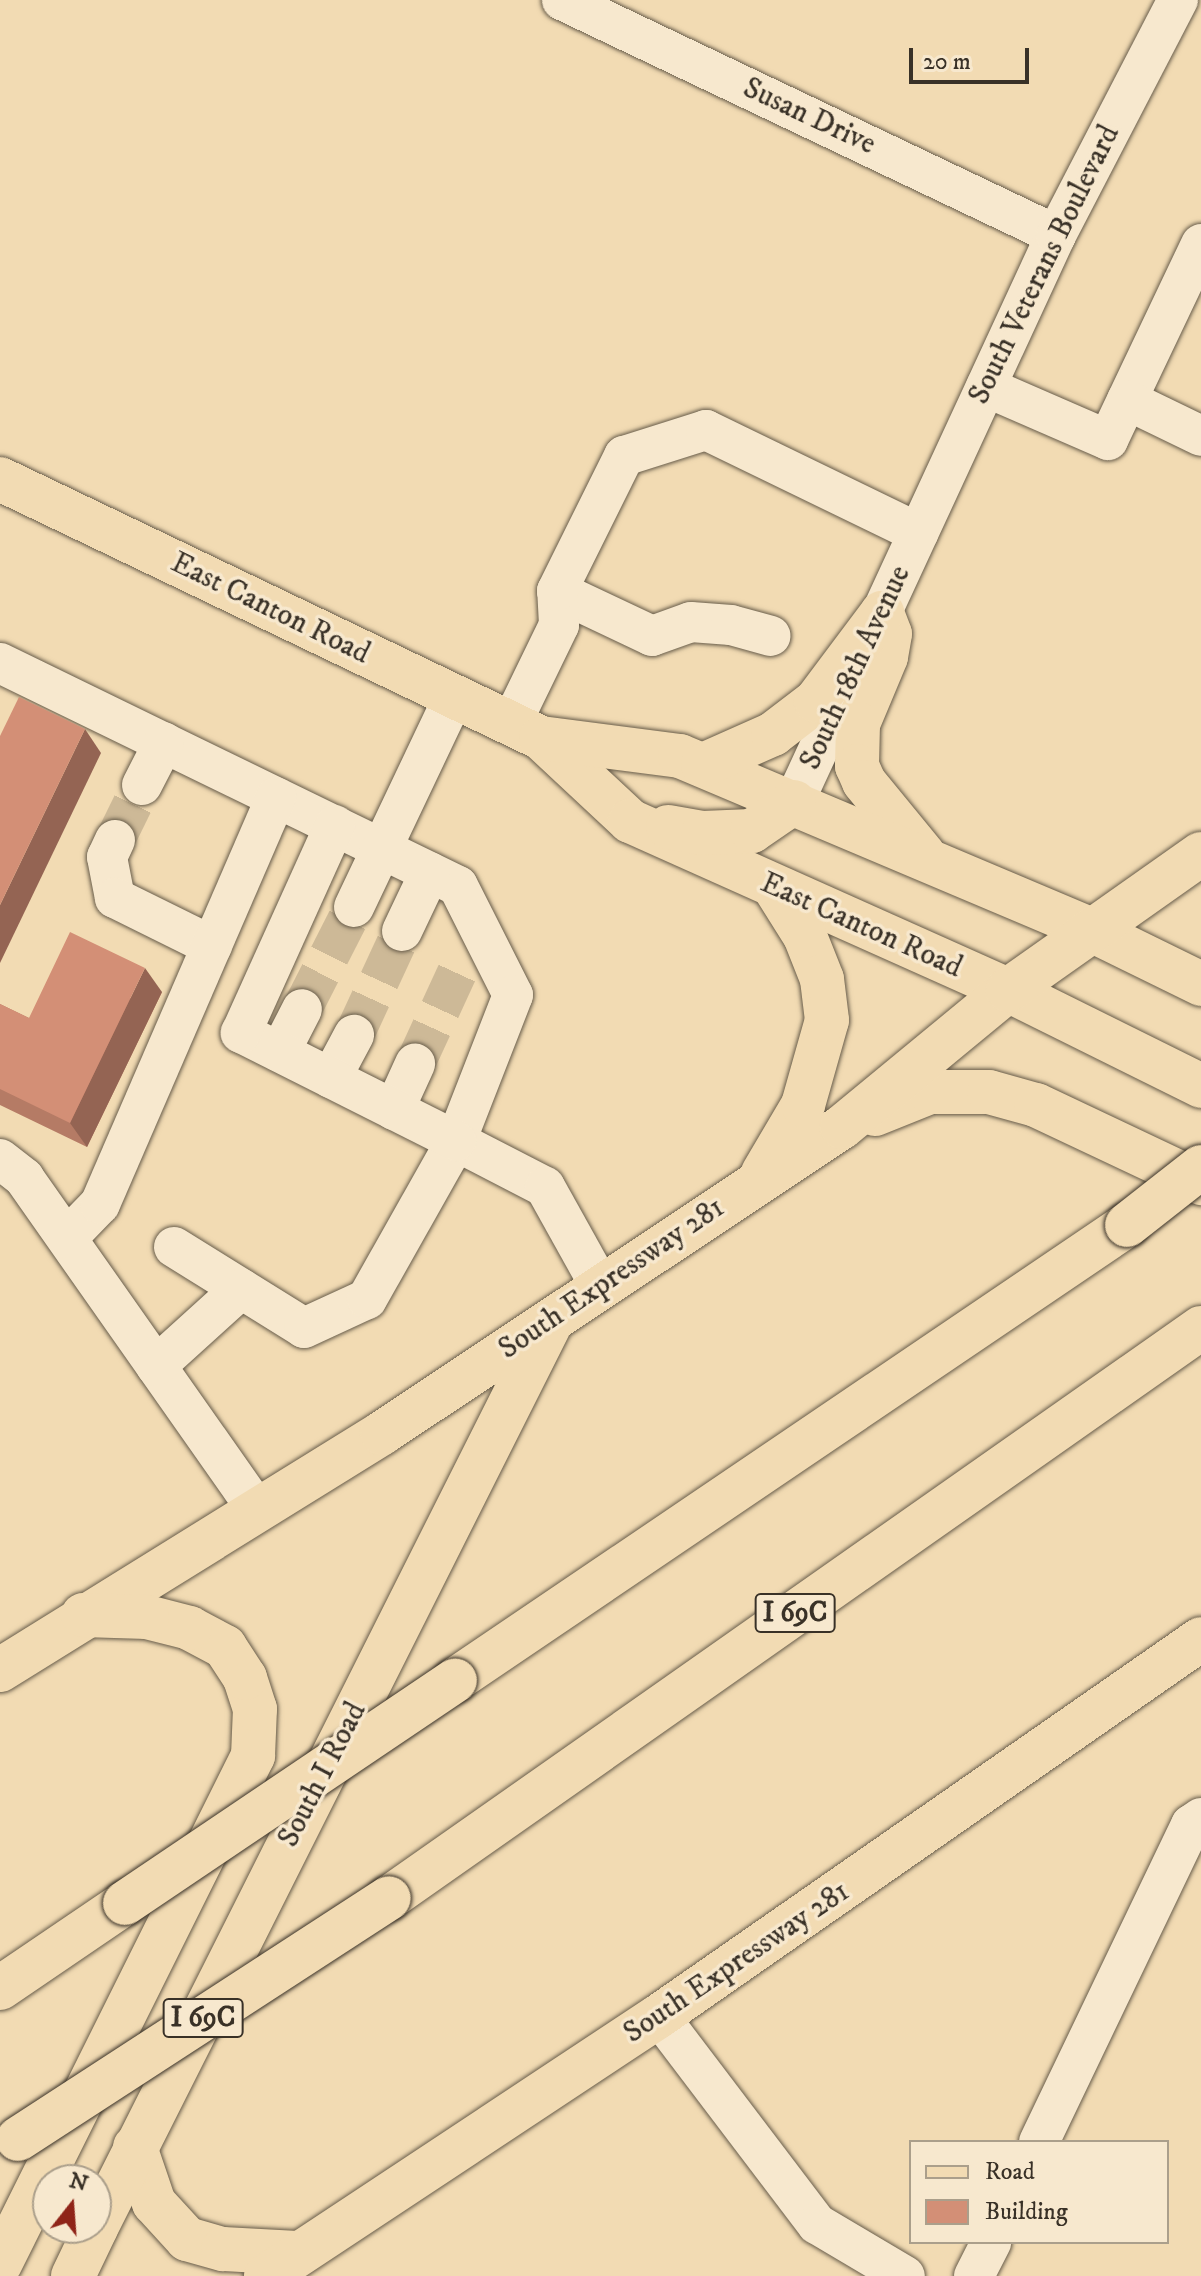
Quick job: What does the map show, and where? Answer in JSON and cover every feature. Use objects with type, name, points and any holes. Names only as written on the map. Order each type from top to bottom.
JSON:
[{"type":"main road","name":"East Canton Road","points":[[0,479],[526,731],[630,821],[776,890],[1008,990],[1201,1086]]},
{"type":"main road","points":[[703,765],[773,734],[816,701],[882,613]]},
{"type":"main road","points":[[882,613],[890,634],[886,657],[858,724],[857,766],[926,860]]},
{"type":"main road","name":"East Canton Road","points":[[526,731],[680,756],[1091,930],[1201,984]]},
{"type":"main road","points":[[630,821],[703,833],[752,831],[794,802]]},
{"type":"main road","name":"South Expressway 281","points":[[0,1670],[83,1615],[258,1511],[551,1323],[599,1284],[842,1127],[1008,990],[1201,854]]},
{"type":"main road","points":[[759,1180],[803,1105],[827,1020],[822,979],[805,936],[776,890]]},
{"type":"main road","points":[[842,1127],[930,1092],[989,1092],[1036,1105],[1201,1183]]},
{"type":"main road","points":[[0,1988],[1127,1225],[1201,1167]]},
{"type":"main road","name":"South I Road","points":[[112,2195],[551,1323]]},
{"type":"main road","name":"I 69C","points":[[9,2145],[389,1898],[1201,1328]]},
{"type":"main road","points":[[0,2264],[253,1756],[255,1709],[245,1678],[225,1647],[190,1628],[147,1617],[83,1615]]},
{"type":"main road","name":"South Expressway 281","points":[[281,2265],[659,2016],[1201,1639]]},
{"type":"main road","points":[[135,2147],[154,2203],[187,2239],[281,2265]]},
{"type":"main road","name":"South I Road","points":[[73,2276],[88,2244]]},
{"type":"street","name":"Susan Drive","points":[[562,0],[1056,235]]},
{"type":"street","name":"South Veterans Boulevard","points":[[918,533],[1056,235],[1178,0]]},
{"type":"street","points":[[986,387],[1108,440],[1201,244]]},
{"type":"street","points":[[1127,400],[1201,436]]},
{"type":"street","points":[[526,731],[559,625],[557,591],[624,456],[706,430],[918,533]]},
{"type":"street","name":"South 18th Avenue","points":[[794,802],[918,533]]},
{"type":"street","points":[[557,591],[652,636],[691,622],[731,625],[771,636]]},
{"type":"street","points":[[0,663],[458,886],[513,995],[456,1141],[367,1299],[304,1328],[174,1247]]},
{"type":"street","points":[[354,907],[454,696]]},
{"type":"street","points":[[142,785],[164,742]]},
{"type":"street","points":[[67,1238],[100,1204],[276,797]]},
{"type":"street","points":[[335,825],[241,1033],[545,1187],[599,1284]]},
{"type":"street","points":[[115,840],[107,857],[115,898],[212,946]]},
{"type":"street","points":[[402,931],[430,872]]},
{"type":"street","points":[[462,962],[478,926]]},
{"type":"street","points":[[280,1052],[302,1009]]},
{"type":"street","points":[[331,1078],[354,1035]]},
{"type":"street","points":[[394,1110],[415,1064]]},
{"type":"street","points":[[0,1159],[24,1178],[258,1511]]},
{"type":"street","points":[[156,1366],[241,1289]]},
{"type":"street","points":[[1040,2140],[1191,1825],[1201,1818]]},
{"type":"street","points":[[659,2016],[817,2224],[905,2276]]},
{"type":"street","points":[[974,2276],[990,2244]]},
{"type":"building","points":[[19,697],[85,729],[0,905],[0,736]]},
{"type":"building","points":[[70,932],[145,968],[70,1123],[0,1089],[0,1004],[29,1018]]},
{"type":"tunnel","points":[[115,840],[142,785]]},
{"type":"tunnel","points":[[302,1009],[354,907]]},
{"type":"tunnel","points":[[354,1035],[402,931]]},
{"type":"tunnel","points":[[415,1064],[462,962]]}]
